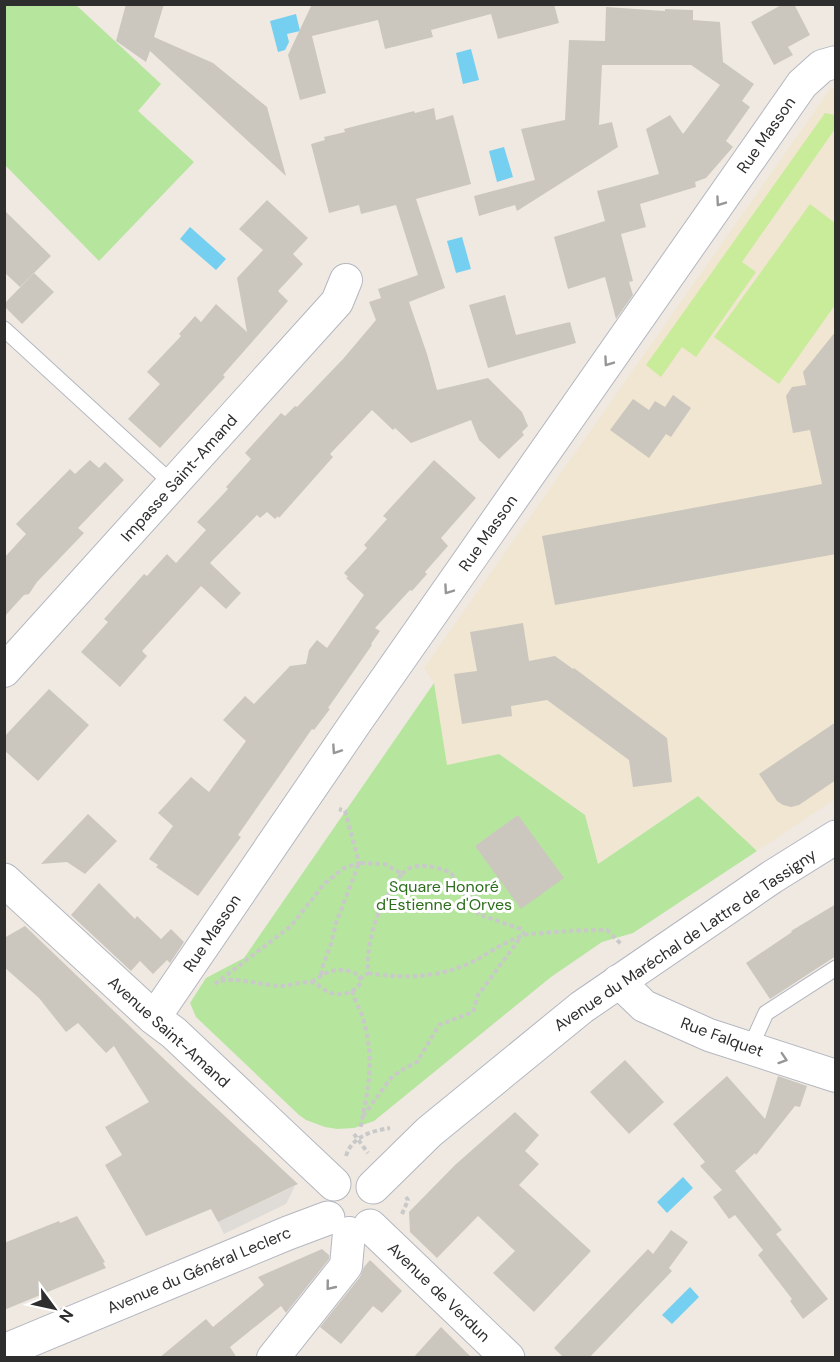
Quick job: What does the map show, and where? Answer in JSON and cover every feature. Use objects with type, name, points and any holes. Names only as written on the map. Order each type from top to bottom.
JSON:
[{"type":"main road","name":"Avenue du Maréchal de Lattre de Tassigny","points":[[373,1187],[429,1132],[582,1007],[836,837]]},
{"type":"main road","name":"Avenue Saint-Amand","points":[[4,880],[154,1018],[174,1033],[334,1184]]},
{"type":"main road","points":[[354,1177],[364,1180],[373,1187],[380,1207],[377,1218],[349,1226],[324,1202],[327,1192],[344,1178],[354,1177]]},
{"type":"main road","name":"Avenue du Général Leclerc","points":[[4,1351],[288,1233],[349,1226]]},
{"type":"main road","name":"Avenue de Verdun","points":[[349,1226],[508,1358]]},
{"type":"street","name":"Rue Masson","points":[[154,1018],[356,722],[802,84],[822,66],[836,62]]},
{"type":"street","name":"Impasse Saint-Amand","points":[[4,671],[337,302],[346,280]]},
{"type":"street","name":"Rue Falquet","points":[[618,981],[644,1006],[708,1035],[836,1076]]},
{"type":"street","points":[[273,1358],[346,1266],[349,1226]]},
{"type":"lane","points":[[4,329],[173,484]]},
{"type":"lane","points":[[750,1048],[766,1013],[836,968]]},
{"type":"path","points":[[321,975],[336,923],[359,863],[345,811],[339,809]]},
{"type":"path","points":[[209,988],[291,926],[324,884],[344,868],[359,863],[384,864],[402,874]]},
{"type":"path","points":[[368,973],[367,957],[373,929],[386,898],[402,874],[410,867],[420,866],[451,873],[478,914],[520,928],[523,936]]},
{"type":"path","points":[[469,899],[498,878]]},
{"type":"path","points":[[360,979],[368,973],[400,978],[432,975],[471,963],[491,950],[523,936],[568,930],[607,930],[622,945]]},
{"type":"path","points":[[363,1116],[391,1078],[417,1062],[439,1024],[473,1012],[478,995],[523,936]]},
{"type":"path","points":[[217,982],[239,980],[284,986],[312,982],[321,975],[344,970],[352,971],[360,976],[361,983],[352,991],[340,994],[330,993],[312,982]]},
{"type":"path","points":[[352,991],[364,1020],[371,1058],[371,1071],[360,1130]]},
{"type":"shaded area","points":[[831,88],[835,89],[835,799],[757,851],[697,796],[598,864],[585,815],[499,754],[447,765],[434,683],[424,668]]},
{"type":"shaded area","points":[[295,1186],[286,1204],[224,1234],[218,1222]]},
{"type":"green space","points":[[4,5],[76,5],[161,84],[138,111],[194,162],[99,261],[5,165]]},
{"type":"green space","points":[[825,113],[835,115],[835,129],[742,262],[756,272],[696,357],[682,347],[661,377],[646,365]]},
{"type":"green space","points":[[810,204],[835,223],[835,305],[779,384],[714,337]]},
{"type":"green space","name":"Square Honoré d'Estienne d'Orves","points":[[434,683],[447,765],[499,754],[585,815],[598,864],[698,796],[757,851],[633,933],[602,942],[551,977],[374,1121],[354,1128],[325,1127],[299,1115],[196,1017],[190,1003],[206,978],[244,958]]},
{"type":"water","points":[[296,14],[300,31],[287,34],[289,42],[285,50],[278,52],[270,21]]},
{"type":"water","points":[[471,49],[479,80],[463,84],[456,53]]},
{"type":"water","points":[[504,147],[513,177],[497,182],[489,151]]},
{"type":"water","points":[[190,227],[226,259],[216,270],[180,239]]},
{"type":"water","points":[[462,237],[471,269],[456,273],[447,241]]},
{"type":"water","points":[[683,1177],[693,1188],[667,1213],[657,1202]]},
{"type":"water","points":[[690,1287],[699,1297],[672,1324],[662,1315]]},
{"type":"building","points":[[126,4],[164,4],[154,37],[213,63],[267,107],[286,176],[150,51],[146,62],[116,41]]},
{"type":"building","points":[[312,4],[554,4],[559,23],[498,39],[491,14],[431,30],[433,37],[385,49],[378,20],[312,36],[326,93],[300,100],[288,55]]},
{"type":"building","points":[[783,4],[794,4],[810,35],[788,47],[793,55],[774,65],[751,22]]},
{"type":"building","points":[[606,7],[665,11],[665,9],[693,10],[693,20],[720,22],[723,62],[754,84],[742,101],[750,107],[726,141],[733,147],[706,178],[695,182],[696,187],[640,204],[646,227],[621,234],[633,281],[629,282],[633,295],[616,319],[605,277],[568,289],[554,237],[605,221],[597,191],[659,174],[646,129],[670,115],[683,134],[720,85],[691,65],[602,65],[599,125],[612,122],[618,147],[517,211],[515,205],[479,216],[474,196],[535,180],[521,129],[565,120],[569,40],[605,41]]},
{"type":"building","points":[[434,108],[436,120],[453,115],[471,184],[416,199],[445,288],[409,302],[437,390],[488,378],[522,412],[528,426],[522,432],[524,435],[499,459],[479,440],[471,420],[411,443],[372,410],[330,454],[333,457],[279,518],[278,516],[275,519],[267,512],[260,518],[257,515],[210,563],[241,593],[226,609],[201,586],[142,651],[147,656],[120,687],[81,652],[108,622],[104,619],[144,574],[147,576],[167,554],[176,563],[206,530],[197,522],[228,489],[226,487],[251,459],[245,453],[281,413],[285,416],[295,406],[297,407],[376,320],[369,302],[381,298],[378,289],[418,275],[396,205],[361,214],[359,205],[329,213],[311,144],[325,140],[324,137],[345,132],[344,129]]},
{"type":"building","points":[[267,200],[308,238],[293,254],[303,264],[278,291],[288,301],[223,375],[225,377],[160,448],[128,419],[160,384],[147,372],[181,336],[179,334],[195,316],[201,322],[216,304],[247,332],[237,278],[263,250],[239,229]]},
{"type":"building","points":[[4,210],[51,256],[20,287],[4,272]]},
{"type":"building","points":[[34,273],[54,292],[22,324],[4,304]]},
{"type":"building","points":[[505,295],[516,335],[570,322],[576,343],[488,368],[469,305]]},
{"type":"building","points":[[836,331],[836,554],[555,605],[542,536],[822,484],[810,430],[793,433],[786,396],[792,387],[806,385],[803,372]]},
{"type":"building","points":[[673,395],[691,408],[671,437],[666,434],[649,458],[610,430],[633,399],[649,410],[655,401],[665,407]]},
{"type":"building","points":[[90,460],[99,468],[105,462],[124,480],[78,528],[84,533],[37,582],[29,594],[24,595],[4,617],[4,558],[26,534],[16,524],[70,469],[75,474]]},
{"type":"building","points":[[434,460],[476,498],[441,538],[448,546],[425,572],[427,574],[375,628],[380,631],[328,708],[330,709],[314,730],[312,729],[238,835],[241,837],[198,896],[156,867],[158,865],[149,859],[173,826],[158,813],[191,777],[209,792],[246,741],[223,720],[245,696],[254,704],[290,666],[306,664],[309,650],[317,640],[327,648],[364,595],[346,578],[348,577],[344,573],[367,548],[364,545],[387,519],[383,516]]},
{"type":"building","points":[[523,623],[529,661],[555,656],[667,738],[672,782],[633,787],[629,760],[547,700],[511,706],[512,716],[462,724],[454,674],[477,671],[470,632]]},
{"type":"building","points":[[49,689],[89,725],[38,781],[4,750],[4,737]]},
{"type":"building","points":[[836,722],[836,780],[799,805],[791,807],[777,801],[759,774]]},
{"type":"building","points":[[88,814],[117,841],[85,874],[67,862],[41,864]]},
{"type":"building","points":[[518,815],[564,878],[521,909],[475,846]]},
{"type":"building","points":[[99,883],[135,919],[137,916],[161,939],[171,929],[184,942],[170,963],[167,960],[153,974],[140,961],[131,971],[71,915]]},
{"type":"building","points":[[836,904],[836,956],[770,999],[746,963],[791,931]]},
{"type":"building","points":[[25,926],[298,1184],[218,1222],[211,1209],[146,1236],[105,1165],[122,1155],[105,1127],[149,1102],[114,1046],[106,1053],[78,1023],[66,1032],[39,998],[4,967],[4,938]]},
{"type":"building","points":[[625,1060],[664,1102],[629,1134],[590,1092]]},
{"type":"building","points":[[727,1076],[765,1119],[778,1076],[807,1086],[800,1107],[795,1106],[756,1155],[755,1153],[735,1171],[782,1230],[776,1234],[828,1299],[803,1319],[790,1301],[792,1299],[758,1255],[763,1250],[735,1215],[729,1219],[713,1197],[722,1190],[700,1166],[705,1162],[673,1124]]},
{"type":"building","points":[[515,1112],[539,1135],[525,1151],[539,1164],[519,1185],[591,1251],[534,1312],[493,1273],[515,1251],[478,1216],[437,1258],[410,1232],[409,1212],[455,1165]]},
{"type":"building","points":[[77,1216],[105,1262],[103,1263],[106,1268],[4,1310],[4,1243]]},
{"type":"building","points":[[671,1230],[688,1242],[669,1268],[672,1271],[589,1358],[564,1358],[554,1348],[648,1249],[653,1254]]},
{"type":"building","points":[[322,1249],[329,1255],[329,1259],[286,1313],[281,1306],[230,1347],[237,1358],[159,1358],[206,1319],[213,1327],[264,1285],[258,1277]]},
{"type":"building","points":[[370,1260],[402,1291],[382,1313],[373,1306],[341,1344],[320,1327],[360,1277]]},
{"type":"building","points":[[441,1327],[472,1358],[413,1358]]}]
